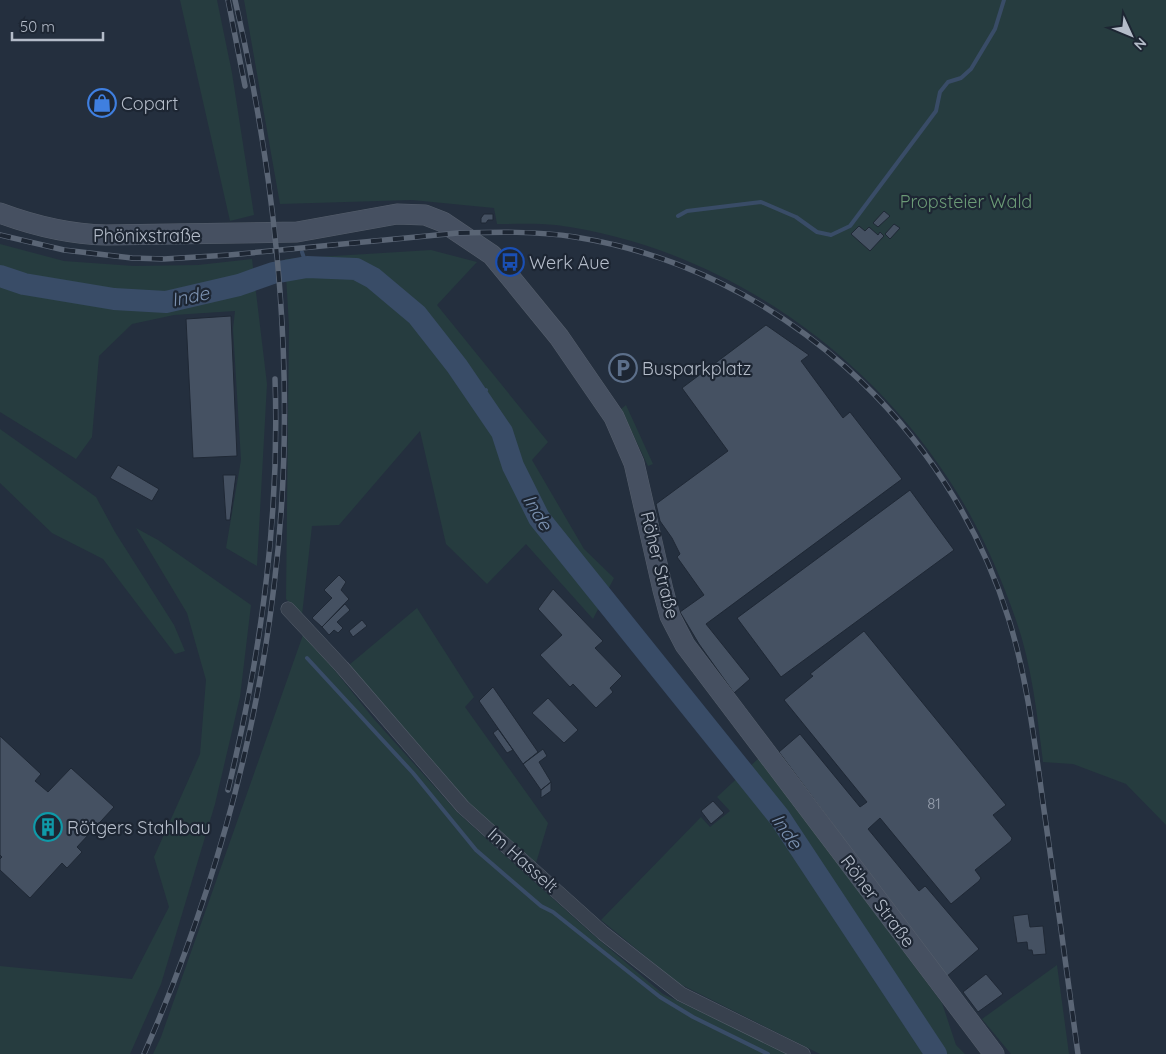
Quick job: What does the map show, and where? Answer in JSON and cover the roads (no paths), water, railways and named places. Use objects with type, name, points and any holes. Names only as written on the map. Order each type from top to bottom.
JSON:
[{"type":"main road","name":"Phönixstraße","points":[[0,213],[52,229],[79,234],[221,235],[297,232]]},
{"type":"main road","name":"Röher Straße","points":[[297,232],[397,214],[425,215],[443,222],[492,255],[559,337],[614,417],[634,463],[668,607],[685,645],[994,1054]]},
{"type":"street","name":"Im Hasselt","points":[[288,610],[342,667],[463,807],[603,933],[680,994],[803,1054]]},
{"type":"waterway","points":[[678,216],[687,211],[761,202],[796,217],[817,232],[831,235],[850,226],[936,111],[940,92],[948,82],[961,78],[971,69],[995,29],[1004,0]]},
{"type":"waterway","points":[[302,252],[307,267]]},
{"type":"waterway","name":"Inde","points":[[0,276],[24,284],[114,299],[166,302],[239,285],[273,273],[307,267],[356,269],[373,278],[417,315],[457,366],[502,432],[513,466],[539,518],[780,818],[936,1054]]},
{"type":"waterway","points":[[478,397],[486,390]]},
{"type":"waterway","points":[[307,658],[413,773],[476,850],[541,906],[553,912],[660,997],[693,1017],[768,1054]]},
{"type":"railway","points":[[228,0],[245,86]]},
{"type":"railway","points":[[144,1054],[189,941],[209,883],[242,766],[266,646],[281,513],[284,440],[284,366],[280,292],[273,218],[263,145],[235,0]]},
{"type":"railway","points":[[0,235],[64,250],[132,258],[164,259],[229,255],[458,233],[516,232],[560,235],[650,255],[720,283],[786,321],[846,367],[899,422],[945,482],[981,549],[1009,620],[1026,690],[1078,1054]]},
{"type":"railway","points":[[228,790],[250,688],[266,586],[274,483],[275,379]]},
{"type":"place","name":"Copart","points":[[102,103]]},
{"type":"place","name":"Werk Aue","points":[[510,262]]},
{"type":"place","name":"Busparkplatz","points":[[623,368]]},
{"type":"place","name":"Rötgers Stahlbau","points":[[48,827]]},
{"type":"park label","name":"Propsteier Wald","points":[[966,201]]}]
